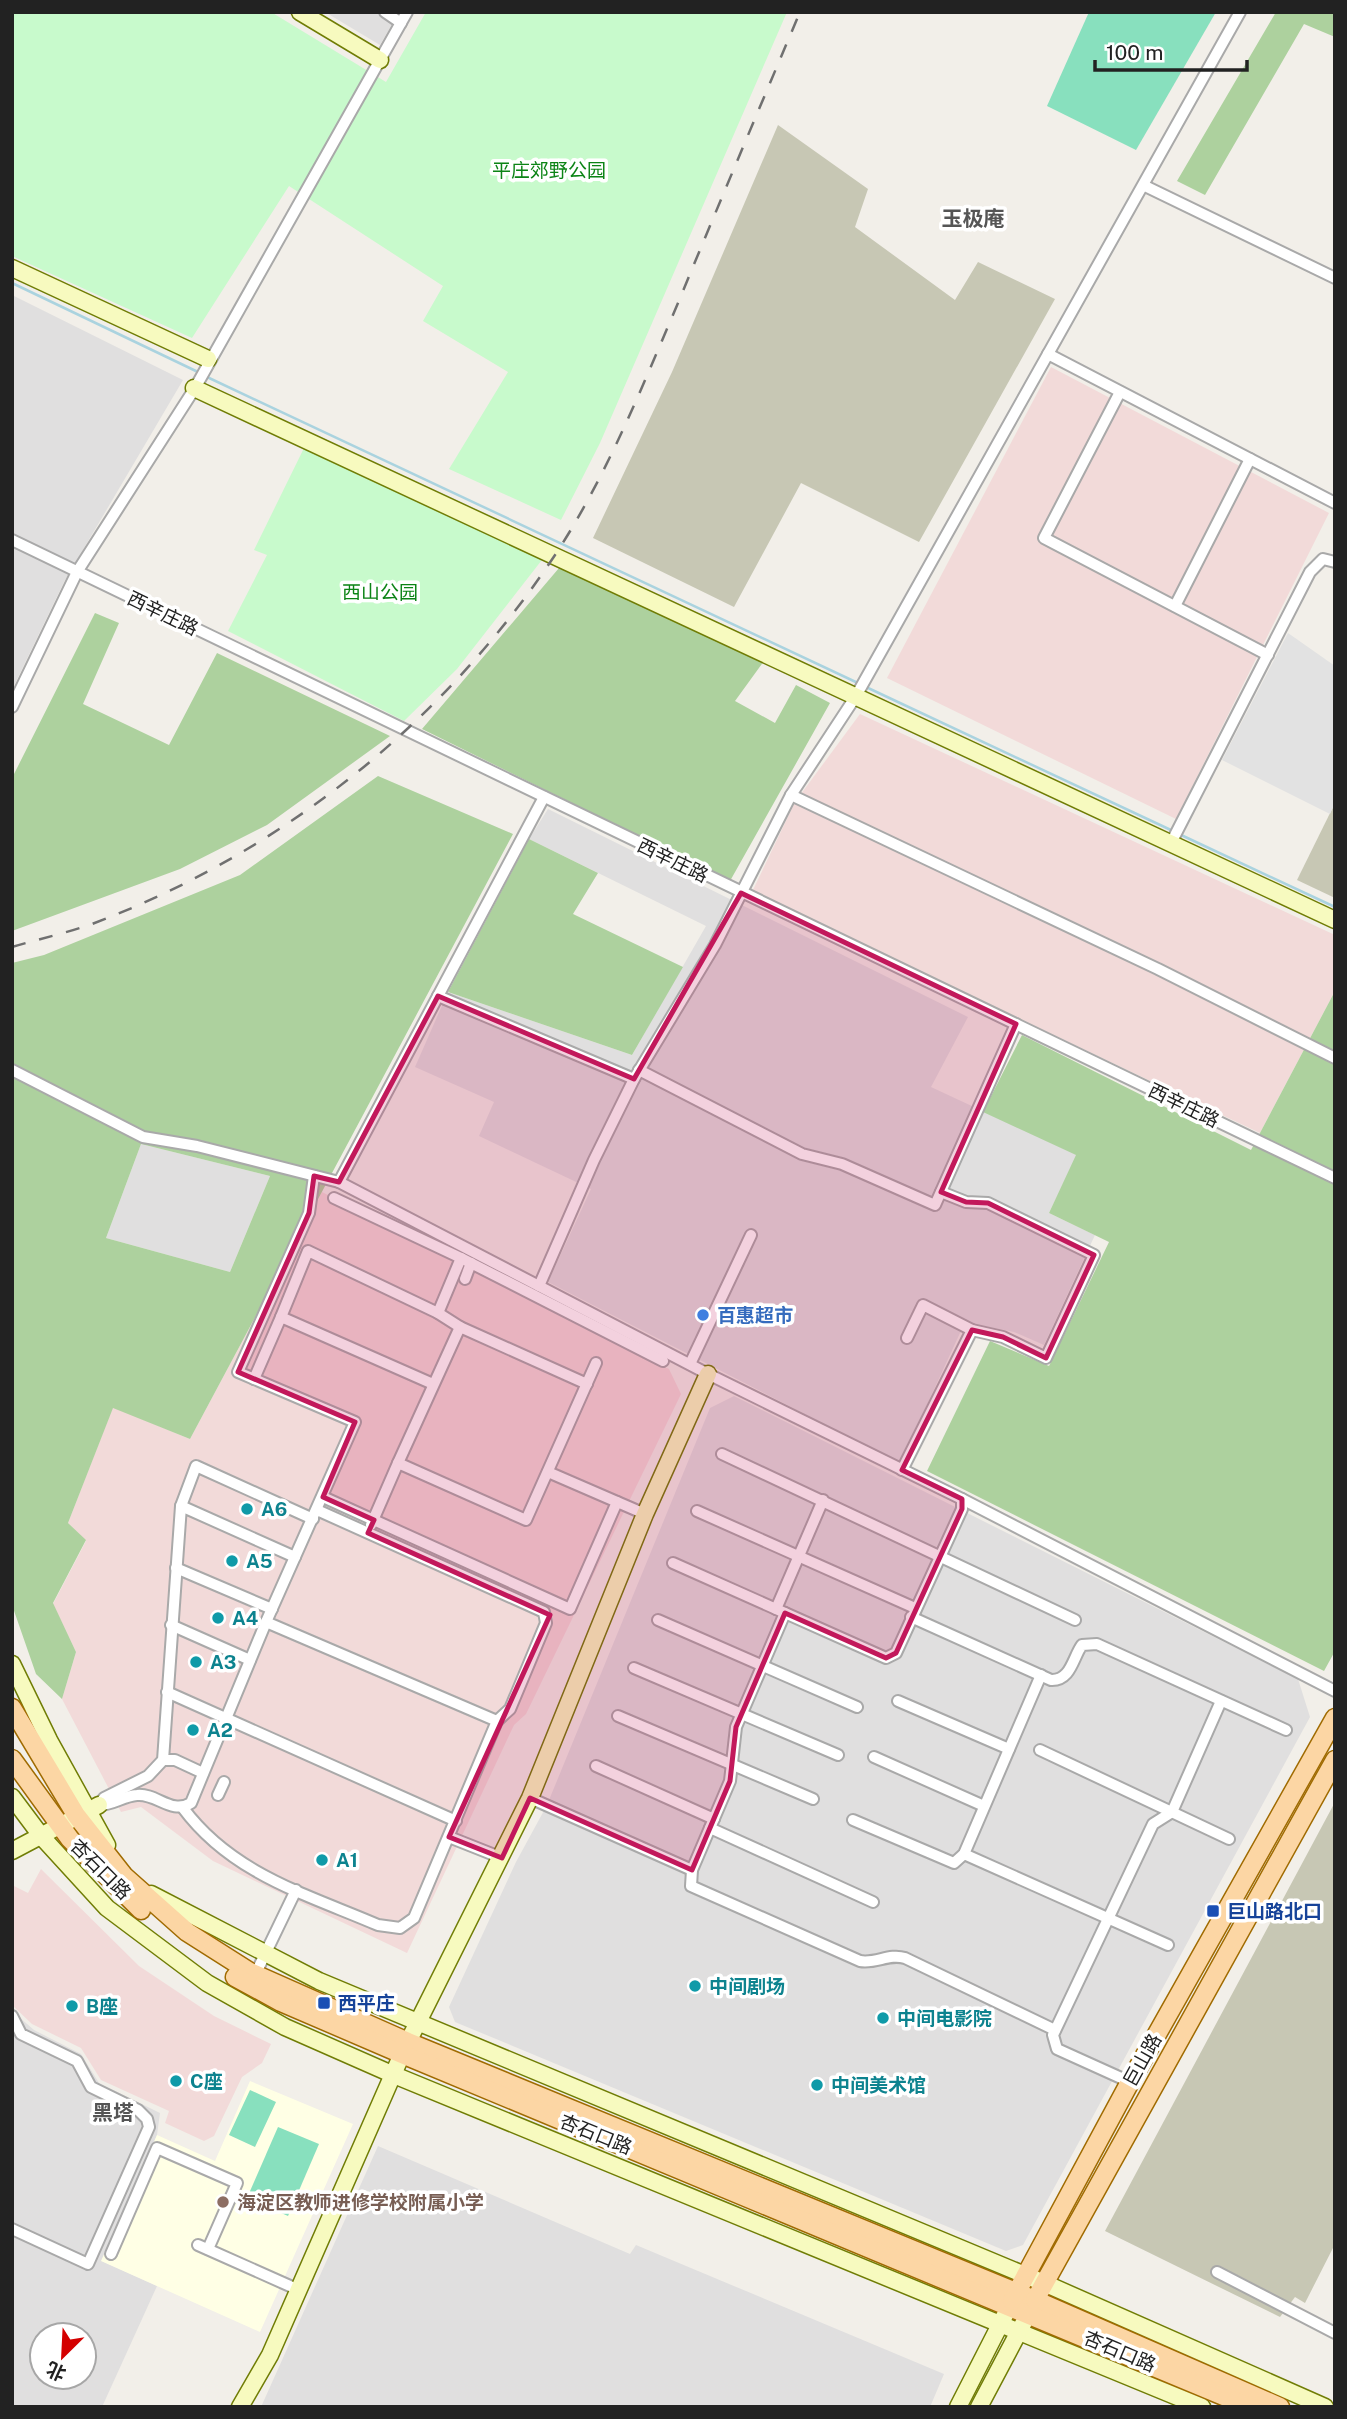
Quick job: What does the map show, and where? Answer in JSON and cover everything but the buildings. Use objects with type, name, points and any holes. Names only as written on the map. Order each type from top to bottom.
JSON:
[{"type":"main road","name":"杏石口路","points":[[12,1708],[87,1810],[124,1877],[187,1932],[255,1975],[405,2048]]},
{"type":"main road","name":"巨山路","points":[[1013,2298],[1130,2082],[1335,1718]]},
{"type":"main road","name":"杏石口路","points":[[12,1759],[59,1826],[104,1875],[154,1922],[208,1961],[281,2002],[405,2048],[1280,2407]]},
{"type":"main road","name":"巨山路","points":[[1032,2306],[1335,1760]]},
{"type":"main road","name":"杏石口路","points":[[1032,2306],[1251,2407]]},
{"type":"street","points":[[300,12],[380,60]]},
{"type":"street","points":[[12,707],[77,572],[195,388],[208,360],[404,17],[385,12]]},
{"type":"street","points":[[539,1286],[594,1160],[637,1074],[715,946],[791,795],[856,696],[1145,186],[1240,12]]},
{"type":"street","points":[[1145,186],[1335,278]]},
{"type":"street","points":[[12,268],[208,360]]},
{"type":"street","points":[[1048,354],[1335,503]]},
{"type":"street","points":[[195,388],[1335,920]]},
{"type":"street","points":[[1120,391],[1044,538],[1268,655]]},
{"type":"street","points":[[1175,606],[1250,459]]},
{"type":"street","name":"西辛庄路","points":[[12,540],[1335,1178]]},
{"type":"street","points":[[1171,843],[1310,572],[1323,559],[1335,562]]},
{"type":"street","points":[[791,795],[1158,969],[1335,1058]]},
{"type":"street","points":[[339,1182],[544,797]]},
{"type":"street","points":[[438,996],[637,1074],[802,1154],[842,1164],[935,1205],[1016,1024]]},
{"type":"street","points":[[12,1070],[142,1138],[197,1146],[339,1182],[708,1374],[962,1499],[1335,1691]]},
{"type":"street","points":[[183,1808],[191,1803],[266,1622],[355,1423],[238,1372],[309,1213],[314,1176]]},
{"type":"street","points":[[907,1338],[923,1305],[972,1330],[1003,1337],[1046,1357],[1094,1255],[988,1203],[966,1202],[941,1192]]},
{"type":"street","points":[[334,1198],[466,1261],[663,1361]]},
{"type":"street","points":[[690,1364],[751,1235]]},
{"type":"street","points":[[254,1379],[308,1251],[438,1313],[460,1327],[587,1384]]},
{"type":"street","points":[[465,1279],[466,1261]]},
{"type":"street","points":[[438,1313],[466,1261]]},
{"type":"street","points":[[281,1317],[433,1384]]},
{"type":"street","points":[[368,1533],[460,1327]]},
{"type":"street","points":[[902,1470],[972,1330]]},
{"type":"street","points":[[398,1463],[523,1525],[596,1363]]},
{"type":"street","points":[[240,2407],[270,2356],[405,2048],[530,1798],[645,1514],[708,1374]]},
{"type":"street","points":[[722,1454],[1075,1619]]},
{"type":"street","points":[[12,1851],[42,1837],[104,1798],[148,1776],[163,1760],[181,1506],[196,1466],[368,1533],[544,1612],[546,1623],[510,1709],[497,1721],[414,1918],[400,1928],[378,1925],[296,1890],[229,1857],[183,1808],[137,1795],[87,1810]]},
{"type":"street","points":[[548,1472],[645,1514]]},
{"type":"street","points":[[323,1496],[570,1609],[617,1502]]},
{"type":"street","points":[[673,1563],[886,1658],[896,1653],[962,1509],[962,1499]]},
{"type":"street","points":[[824,1500],[736,1727],[730,1781],[692,1870],[691,1886],[844,1956],[869,1963],[896,1955],[905,1958],[1055,2030]]},
{"type":"street","points":[[181,1506],[295,1558]]},
{"type":"street","points":[[697,1511],[1052,1680],[1063,1678],[1082,1645],[1092,1643],[1286,1730]]},
{"type":"street","points":[[176,1568],[272,1609]]},
{"type":"street","points":[[658,1620],[857,1707]]},
{"type":"street","points":[[266,1622],[497,1721]]},
{"type":"street","points":[[171,1625],[250,1660]]},
{"type":"street","points":[[12,1664],[23,1691],[87,1810]]},
{"type":"street","points":[[634,1668],[838,1755]]},
{"type":"street","points":[[853,1820],[954,1863],[964,1854],[1041,1675]]},
{"type":"street","points":[[166,1692],[456,1821]]},
{"type":"street","points":[[898,1701],[1009,1749]]},
{"type":"street","points":[[1130,2082],[1057,2049],[1052,2042],[1055,2030],[1153,1824],[1172,1812],[1221,1701]]},
{"type":"street","points":[[618,1716],[813,1799]]},
{"type":"street","points":[[1040,1750],[1229,1839]]},
{"type":"street","points":[[874,1757],[984,1806]]},
{"type":"street","points":[[163,1760],[175,1760],[203,1773]]},
{"type":"street","points":[[596,1766],[873,1902]]},
{"type":"street","points":[[218,1796],[224,1782]]},
{"type":"street","name":"杏石口路","points":[[12,1797],[42,1837],[107,1908],[207,1983],[285,2026],[394,2076],[644,2176],[1202,2407]]},
{"type":"street","points":[[530,1798],[692,1870]]},
{"type":"street","points":[[449,1837],[502,1858]]},
{"type":"street","points":[[964,1854],[1168,1945]]},
{"type":"street","name":"杏石口路","points":[[124,1877],[159,1899],[267,1955],[419,2023],[1044,2283],[1325,2407]]},
{"type":"street","points":[[255,1975],[267,1955],[296,1890]]},
{"type":"street","points":[[12,2016],[21,2034],[77,2061],[91,2087],[138,2110],[147,2119],[149,2127],[88,2264],[12,2229]]},
{"type":"street","points":[[111,2253],[157,2148],[237,2183],[203,2247],[299,2290]]},
{"type":"street","points":[[644,2176],[660,2152]]},
{"type":"street","points":[[1217,2272],[1335,2333]]},
{"type":"street","name":"巨山路","points":[[958,2407],[1013,2298]]},
{"type":"street","name":"巨山路","points":[[979,2407],[1032,2306]]},
{"type":"highlighted area","points":[[741,893],[1016,1024],[941,1192],[966,1202],[988,1203],[1094,1255],[1046,1358],[1003,1337],[972,1330],[902,1470],[962,1499],[962,1509],[896,1653],[886,1658],[785,1613],[736,1727],[730,1781],[692,1870],[530,1798],[502,1858],[449,1837],[550,1615],[368,1533],[374,1520],[323,1497],[355,1422],[238,1372],[309,1213],[314,1176],[339,1182],[438,996],[634,1079]]},
{"type":"shaded area","points":[[325,12],[399,12],[380,45]]},
{"type":"shaded area","points":[[778,125],[868,189],[855,227],[955,300],[978,262],[1055,299],[919,542],[801,483],[734,607],[593,538],[672,372]]},
{"type":"shaded area","points":[[12,295],[183,380],[64,582],[12,690]]},
{"type":"shaded area","points":[[1051,367],[1329,513],[1176,819],[887,678]]},
{"type":"shaded area","points":[[1288,633],[1335,666],[1335,803],[1330,814],[1222,760]]},
{"type":"shaded area","points":[[860,714],[1335,935],[1335,991],[1260,1133],[752,892],[795,802]]},
{"type":"shaded area","points":[[1335,803],[1335,898],[1297,880]]},
{"type":"shaded area","points":[[548,809],[968,1017],[931,1087],[1077,1155],[1049,1213],[1095,1235],[1044,1345],[1014,1332],[974,1324],[960,1333],[900,1463],[548,1282],[591,1189],[479,1136],[494,1102],[415,1067],[448,992],[632,1055],[706,926],[529,839]]},
{"type":"shaded area","points":[[141,1144],[270,1176],[230,1272],[106,1238]]},
{"type":"shaded area","points":[[322,1192],[669,1369],[681,1394],[526,1714],[514,1725],[407,1953],[213,1861],[141,1807],[121,1812],[62,1699],[76,1652],[53,1604],[86,1541],[68,1523],[113,1407],[190,1439]]},
{"type":"shaded area","points":[[734,1396],[1298,1679],[1310,1717],[1023,2245],[1006,2251],[455,2022],[449,2007],[516,1862],[547,1805],[710,1408]]},
{"type":"shaded area","points":[[1335,1802],[1335,2244],[1305,2303],[1295,2297],[1280,2317],[1105,2231]]},
{"type":"shaded area","points":[[41,1869],[139,1966],[214,2016],[271,2044],[262,2063],[242,2077],[214,2136],[204,2141],[165,2123],[169,2111],[101,2080],[81,2048],[32,2024],[12,2005],[12,1885],[28,1893]]},
{"type":"shaded area","points":[[12,2011],[34,2030],[81,2054],[99,2083],[160,2113],[157,2135],[102,2261],[157,2286],[102,2407],[12,2407]]},
{"type":"shaded area","name":"海淀区教师进修学校附属小学","points":[[250,2081],[353,2124],[260,2332],[101,2261],[157,2135],[215,2161]]},
{"type":"shaded area","points":[[378,2146],[630,2254],[636,2245],[944,2374],[930,2407],[261,2407]]},
{"type":"green space","name":"平庄郊野公园","points":[[12,12],[271,12],[386,82],[426,12],[787,12],[600,443],[561,520],[449,469],[508,372],[423,321],[443,286],[289,186],[192,338],[12,256]]},
{"type":"green space","points":[[1089,12],[1216,12],[1136,150],[1047,106]]},
{"type":"green space","points":[[1276,12],[1335,12],[1335,37],[1304,24],[1205,195],[1177,181]]},
{"type":"green space","name":"西山公园","points":[[305,446],[545,556],[457,669],[404,721],[228,631],[267,555],[254,550]]},
{"type":"green space","points":[[559,568],[764,661],[735,701],[775,723],[796,685],[830,703],[730,881],[422,729]]},
{"type":"green space","points":[[95,613],[119,623],[83,704],[169,745],[217,653],[390,736],[267,825],[180,869],[12,931],[12,778]]},
{"type":"green space","points":[[378,776],[513,834],[190,1439],[113,1408],[68,1523],[86,1540],[53,1603],[76,1652],[62,1699],[36,1674],[12,1605],[12,963],[44,955],[240,875]],"holes":[[[141,1144],[270,1176],[230,1272],[106,1238]]]},
{"type":"green space","points":[[529,839],[598,873],[573,914],[683,967],[632,1055],[448,992]]},
{"type":"green space","points":[[1335,991],[1335,1651],[1324,1671],[927,1471],[990,1341],[1049,1366],[1109,1242],[1049,1213],[1076,1155],[983,1112],[1022,1035],[1251,1150]]},
{"type":"green space","points":[[250,2090],[276,2102],[255,2147],[229,2135]]},
{"type":"green space","points":[[278,2127],[319,2144],[288,2216],[247,2198]]},
{"type":"waterway","points":[[12,283],[198,372]]},
{"type":"waterway","points":[[207,377],[860,684]]},
{"type":"waterway","points":[[866,687],[1173,831]]},
{"type":"waterway","points":[[1179,834],[1335,907]]},
{"type":"railway","points":[[12,947],[92,924],[162,894],[229,859],[294,819],[354,775],[411,725],[464,672],[513,614],[557,552],[608,462],[651,367],[800,12]]},
{"type":"place","name":"百惠超市","points":[[703,1315]]},
{"type":"place","name":"A6","points":[[247,1509]]},
{"type":"place","name":"A5","points":[[232,1561]]},
{"type":"place","name":"A4","points":[[218,1618]]},
{"type":"place","name":"A3","points":[[196,1662]]},
{"type":"place","name":"A2","points":[[193,1730]]},
{"type":"place","name":"A1","points":[[322,1860]]},
{"type":"place","name":"巨山路北口","points":[[1213,1911]]},
{"type":"place","name":"中间剧场","points":[[695,1986]]},
{"type":"place","name":"西平庄","points":[[324,2003]]},
{"type":"place","name":"B座","points":[[72,2006]]},
{"type":"place","name":"中间电影院","points":[[883,2018]]},
{"type":"place","name":"C座","points":[[176,2081]]},
{"type":"place","name":"中间美术馆","points":[[817,2085]]},
{"type":"place","name":"海淀区教师进修学校附属小学","points":[[223,2202]]},
{"type":"district","name":"玉极庵","points":[[973,219]]},
{"type":"district","name":"黑塔","points":[[113,2113]]}]
